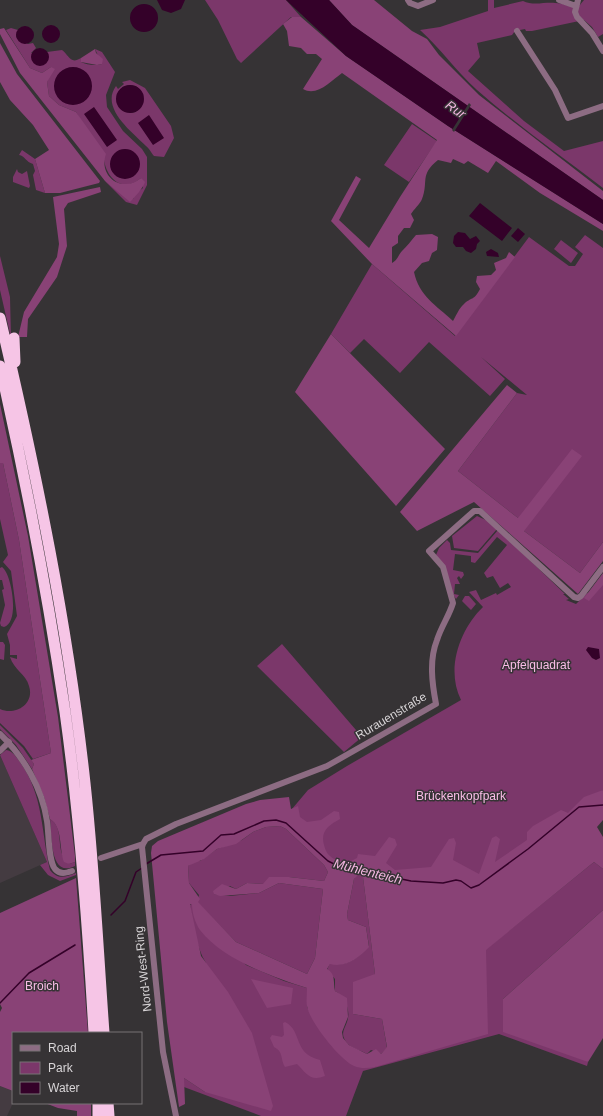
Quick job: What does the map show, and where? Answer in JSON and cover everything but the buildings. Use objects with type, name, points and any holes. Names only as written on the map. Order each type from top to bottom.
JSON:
[{"type":"highway","points":[[0,318],[23,417],[48,545],[77,723],[85,783],[104,1032]]},
{"type":"highway","points":[[14,338],[14,380]]},
{"type":"highway","points":[[0,366],[12,420],[65,713],[88,928],[94,1032]]},
{"type":"highway","points":[[0,384],[12,420]]},
{"type":"highway","points":[[98,1104],[98,1116]]},
{"type":"highway","points":[[108,1104],[109,1116]]},
{"type":"street","points":[[408,0],[414,5],[418,6],[433,0]]},
{"type":"street","points":[[559,0],[577,3],[577,17],[592,33],[603,51]]},
{"type":"street","points":[[516,31],[555,90],[568,118],[603,106]]},
{"type":"street","name":"Rurauenstraße","points":[[101,858],[143,844],[146,839],[176,824],[326,766],[436,704],[432,680],[432,660],[436,642],[454,603],[443,567],[429,551],[474,511],[477,510],[485,516],[574,597],[578,598],[581,596],[603,567]]},
{"type":"street","points":[[0,734],[9,742],[26,765],[35,782],[42,801],[53,866],[58,872],[64,873],[72,871]]},
{"type":"street","points":[[0,751],[9,742]]},
{"type":"street","name":"Nord-West-Ring","points":[[143,844],[145,880],[163,1052],[176,1116]]},
{"type":"shaded area","points":[[0,755],[47,862],[0,883]]},
{"type":"shaded area","points":[[0,1086],[12,1091],[13,1104],[7,1116],[0,1116]]},
{"type":"green space","points":[[205,0],[286,0],[301,17],[291,17],[241,63],[237,59],[218,20]]},
{"type":"green space","points":[[329,0],[374,0],[412,31],[427,39],[439,55],[479,95],[603,191],[603,200],[352,25]]},
{"type":"green space","points":[[488,0],[494,0],[494,8],[523,1],[535,4],[559,3],[569,6],[579,6],[584,0],[603,0],[603,34],[598,37],[592,27],[584,20],[532,31],[526,31],[525,29],[515,31],[512,35],[477,43],[480,57],[468,71],[524,121],[564,151],[603,141],[603,188],[492,103],[462,75],[420,30],[440,27],[488,11]]},
{"type":"green space","points":[[292,17],[301,17],[346,56],[448,126],[603,224],[603,231],[540,193],[496,161],[488,173],[468,161],[464,164],[453,159],[451,163],[438,160],[432,165],[426,174],[424,193],[420,203],[411,214],[414,220],[410,228],[404,228],[398,236],[398,243],[392,247],[392,263],[416,235],[432,234],[438,237],[437,250],[432,253],[429,261],[422,263],[414,272],[416,280],[424,294],[453,321],[462,306],[478,293],[480,289],[476,282],[477,276],[491,275],[496,270],[494,263],[506,258],[509,252],[515,257],[456,336],[372,264],[331,221],[356,176],[361,179],[339,220],[369,248],[437,140],[342,73],[319,90],[308,91],[303,89],[322,59],[316,54],[307,54],[301,48],[289,46],[287,31],[283,24]]},
{"type":"green space","points":[[4,28],[30,68],[42,73],[51,67],[55,69],[47,82],[49,96],[59,105],[76,112],[106,154],[104,162],[105,169],[113,180],[126,184],[141,178],[145,182],[141,190],[130,202],[105,181],[20,73],[0,34],[0,29]]},
{"type":"green space","points":[[11,28],[18,30],[16,37],[28,44],[33,43],[36,48],[31,53],[48,54],[47,52],[62,50],[72,60],[81,58],[81,62],[94,65],[102,64],[95,49],[102,52],[115,72],[106,95],[107,107],[123,131],[142,149],[147,157],[147,185],[137,205],[126,202],[105,181],[133,199],[135,194],[143,188],[141,178],[135,182],[123,184],[117,182],[113,178],[76,112],[59,105],[49,96],[47,82],[51,67],[42,73],[30,68],[6,30]]},
{"type":"green space","points":[[0,43],[17,74],[100,181],[99,183],[60,193],[45,193],[35,159],[49,150],[33,125],[10,100],[0,82]]},
{"type":"green space","points":[[95,49],[96,53],[103,59],[102,64],[97,65],[81,62],[81,58]]},
{"type":"green space","points":[[130,80],[145,88],[171,126],[174,138],[164,157],[154,156],[147,147],[126,127],[115,111],[112,103],[112,94],[116,86],[118,89],[124,84],[122,82]],"holes":[[[129,85],[136,86],[141,91],[136,112],[130,113],[122,87]]]},
{"type":"green space","points":[[412,124],[437,141],[409,182],[384,165]]},
{"type":"green space","points":[[22,150],[35,159],[45,193],[36,190],[33,175],[35,171],[33,164],[19,155]]},
{"type":"green space","points":[[17,169],[18,172],[22,174],[27,171],[30,186],[29,188],[13,182],[13,177]]},
{"type":"green space","points":[[100,187],[101,192],[68,203],[64,209],[67,246],[57,277],[28,319],[27,337],[18,337],[24,312],[57,257],[59,244],[53,197]]},
{"type":"green space","points":[[585,235],[603,248],[603,542],[580,573],[524,531],[518,518],[458,471],[517,393],[527,395],[481,357],[505,379],[490,396],[429,342],[400,373],[364,339],[350,353],[331,334],[372,264],[455,336],[529,237],[569,266],[575,266],[583,254],[575,247]]},
{"type":"green space","points":[[561,240],[578,253],[571,263],[554,249]]},
{"type":"green space","points":[[0,256],[10,297],[11,338],[0,290]]},
{"type":"green space","points":[[331,334],[445,449],[396,506],[295,392]]},
{"type":"green space","points":[[507,385],[517,393],[458,471],[518,518],[572,449],[582,456],[524,531],[580,573],[603,542],[603,561],[578,594],[474,502],[417,531],[400,512]]},
{"type":"green space","points":[[0,404],[28,536],[58,717],[75,856],[75,862],[69,864],[64,862],[62,857],[57,827],[50,819],[44,797],[32,769],[34,764],[31,760],[51,753],[19,540],[3,463],[0,463]]},
{"type":"green space","points":[[0,463],[3,463],[19,540],[51,753],[33,759],[24,746],[0,723],[0,709],[6,711],[17,710],[26,703],[30,692],[29,686],[23,675],[14,665],[10,657],[17,659],[17,655],[10,655],[10,645],[7,634],[17,616],[11,571],[3,562],[8,555],[0,519]]},
{"type":"green space","points":[[477,516],[488,521],[497,529],[478,551],[454,548],[452,536]]},
{"type":"green space","name":"Brückenkopfpark","points":[[498,530],[565,594],[563,594],[569,599],[566,600],[576,604],[587,593],[589,594],[603,576],[603,790],[478,890],[336,865],[296,828],[292,809],[308,790],[461,700],[456,688],[455,675],[455,662],[458,649],[468,626],[483,607],[469,592],[476,590],[481,600],[496,593],[497,595],[511,587],[508,583],[500,588],[493,576],[487,578],[484,573],[507,545],[497,537],[475,563],[471,562],[471,556],[455,554],[453,570],[463,572],[464,575],[461,579],[459,576],[457,578],[460,584],[455,584],[454,594],[459,595],[456,599],[436,555],[439,548],[447,540],[450,543],[451,550],[478,553]]},
{"type":"green space","points":[[2,567],[6,571],[9,579],[13,598],[12,617],[9,624],[4,627],[1,626],[0,623],[5,605],[2,590],[4,589],[2,580],[0,580],[0,568]]},
{"type":"green space","points":[[603,573],[603,585],[589,601],[584,598]]},
{"type":"green space","points":[[465,596],[469,596],[476,604],[471,610],[462,601]]},
{"type":"green space","points":[[0,642],[3,642],[5,645],[4,660],[0,659]]},
{"type":"green space","points":[[282,644],[362,737],[344,752],[257,666]]},
{"type":"green space","points":[[0,725],[23,748],[34,764],[32,769],[16,745],[0,729]]},
{"type":"green space","points":[[6,750],[16,756],[34,788],[41,814],[50,870],[56,875],[62,877],[76,873],[76,875],[60,881],[48,875],[40,865],[47,862],[0,755]]},
{"type":"green space","points":[[603,790],[603,820],[597,827],[603,837],[603,869],[594,862],[486,950],[488,1034],[375,1067],[362,1068],[354,1066],[341,1056],[326,1039],[309,1013],[307,1004],[307,988],[249,966],[221,950],[209,940],[198,927],[194,917],[192,904],[190,904],[201,956],[228,992],[252,1033],[273,1106],[271,1111],[205,1092],[184,1078],[185,1104],[179,1107],[167,1022],[151,853],[152,846],[158,841],[246,804],[260,800],[289,797],[291,809],[298,806],[300,817],[307,822],[321,820],[334,811],[339,812],[340,819],[326,829],[323,836],[327,853],[334,859],[347,863],[357,858],[358,854],[375,856],[389,837],[395,839],[397,845],[386,863],[395,870],[431,867],[449,839],[454,838],[456,843],[453,860],[479,874],[492,838],[496,836],[500,839],[495,862],[527,840],[527,832],[533,826],[561,810],[568,813],[584,797]],"holes":[[[280,826],[286,829],[324,865],[328,872],[324,881],[289,877],[269,877],[263,884],[247,883],[236,889],[222,884],[213,891],[214,894],[220,896],[259,893],[279,883],[323,889],[315,958],[307,974],[236,942],[198,902],[200,899],[189,883],[188,866],[204,859],[217,849],[236,844],[253,832],[266,827]],[[358,875],[363,877],[375,974],[353,982],[353,1014],[382,1019],[387,1047],[381,1054],[376,1049],[367,1054],[349,1045],[343,1038],[342,1032],[348,1017],[347,998],[335,991],[332,973],[327,969],[330,964],[341,965],[352,961],[369,947],[366,927],[348,920],[347,914],[354,879]]]},
{"type":"green space","points":[[50,819],[54,822],[58,830],[63,857],[69,864],[75,862],[75,866],[67,868],[60,866],[56,861],[52,844]]},
{"type":"green space","points":[[280,826],[286,829],[324,865],[328,872],[324,881],[289,877],[264,884],[247,883],[236,889],[230,886],[214,894],[230,896],[259,893],[279,883],[323,889],[315,958],[307,974],[236,942],[197,902],[199,895],[189,883],[188,866],[196,861],[200,861],[217,849],[242,840],[253,832],[266,827]]},
{"type":"green space","points":[[594,862],[603,869],[603,910],[503,999],[588,1062],[587,1066],[499,1034],[363,1071],[346,1116],[261,1116],[184,1087],[184,1078],[205,1092],[206,963],[195,935],[190,905],[192,903],[246,965],[284,981],[307,988],[307,1007],[313,1019],[375,1067],[485,950]]},
{"type":"green space","points":[[357,874],[363,877],[375,974],[353,1014],[382,1019],[387,1048],[381,1054],[371,1050],[367,1054],[352,1047],[345,1040],[343,1034],[348,1018],[347,1006],[341,996],[335,991],[335,979],[327,970],[330,963],[341,964],[352,961],[369,946],[366,927],[348,920],[347,914],[354,879]]},
{"type":"green space","name":"Broich","points":[[76,878],[88,1032],[12,1032],[12,1091],[0,1086],[0,1012],[2,1008],[0,1004],[0,913]]},
{"type":"green space","points":[[603,910],[603,1038],[588,1062],[503,1032],[503,999]]},
{"type":"green space","points":[[251,979],[293,988],[291,1004],[267,1008]]},
{"type":"green space","points":[[285,1022],[291,1026],[305,1052],[311,1057],[320,1060],[325,1076],[316,1078],[309,1076],[297,1064],[285,1067],[281,1053],[274,1047],[270,1038],[272,1035],[282,1037],[284,1035],[283,1023]]},
{"type":"green space","points":[[48,1104],[91,1104],[91,1116],[77,1116],[77,1111],[58,1108]]},
{"type":"water","points":[[157,0],[185,0],[181,9],[171,13],[162,10]]},
{"type":"water","name":"Rur","points":[[286,0],[329,0],[352,25],[603,200],[603,224],[448,126],[346,56]]},
{"type":"water","points":[[144,4],[154,8],[158,18],[154,28],[144,32],[134,28],[130,18],[134,8]]},
{"type":"water","points":[[47,25],[55,25],[60,30],[58,41],[55,43],[47,43],[42,38],[42,30]]},
{"type":"water","points":[[21,26],[29,26],[34,31],[32,42],[29,44],[21,44],[16,39],[16,31]]},
{"type":"water","points":[[36,48],[44,48],[49,53],[47,64],[44,66],[36,66],[31,61],[31,53]]},
{"type":"water","points":[[69,67],[77,67],[87,72],[91,79],[91,93],[87,100],[77,105],[69,105],[59,100],[57,97],[54,90],[54,82],[59,72],[62,70]]},
{"type":"water","points":[[130,85],[140,89],[144,99],[140,109],[130,113],[120,109],[116,99],[120,89]]},
{"type":"water","points":[[94,107],[117,140],[107,147],[84,114]]},
{"type":"water","points":[[149,115],[164,138],[153,145],[138,123]]},
{"type":"water","points":[[125,149],[136,153],[140,164],[136,175],[125,179],[114,175],[110,164],[114,153]]},
{"type":"water","points":[[480,203],[512,228],[502,241],[469,216]]},
{"type":"water","points":[[518,228],[525,234],[518,242],[511,236]]},
{"type":"water","points":[[458,232],[465,233],[470,239],[476,236],[480,241],[477,244],[476,249],[471,253],[466,251],[463,247],[456,247],[453,243],[454,236]]},
{"type":"water","points":[[491,249],[498,253],[499,257],[487,256],[486,252]]},
{"type":"water","points":[[588,647],[599,649],[600,658],[596,660],[592,658],[586,650]]},
{"type":"pier","points":[[469,103],[471,105],[454,132],[452,130]]},
{"type":"waterway","name":"Mühlenteich","points":[[146,864],[161,855],[203,851],[221,835],[234,834],[264,821],[276,820],[286,823],[328,861],[338,866],[411,881],[443,883],[456,880],[461,881],[471,888],[479,885],[528,849],[579,807],[603,805]]},
{"type":"waterway","name":"Mühlenteich","points":[[111,915],[125,901],[136,872],[142,868]]},
{"type":"waterway","points":[[0,1003],[29,973],[75,945]]},
{"type":"park label","name":"Apfelquadrat","points":[[536,665]]}]
